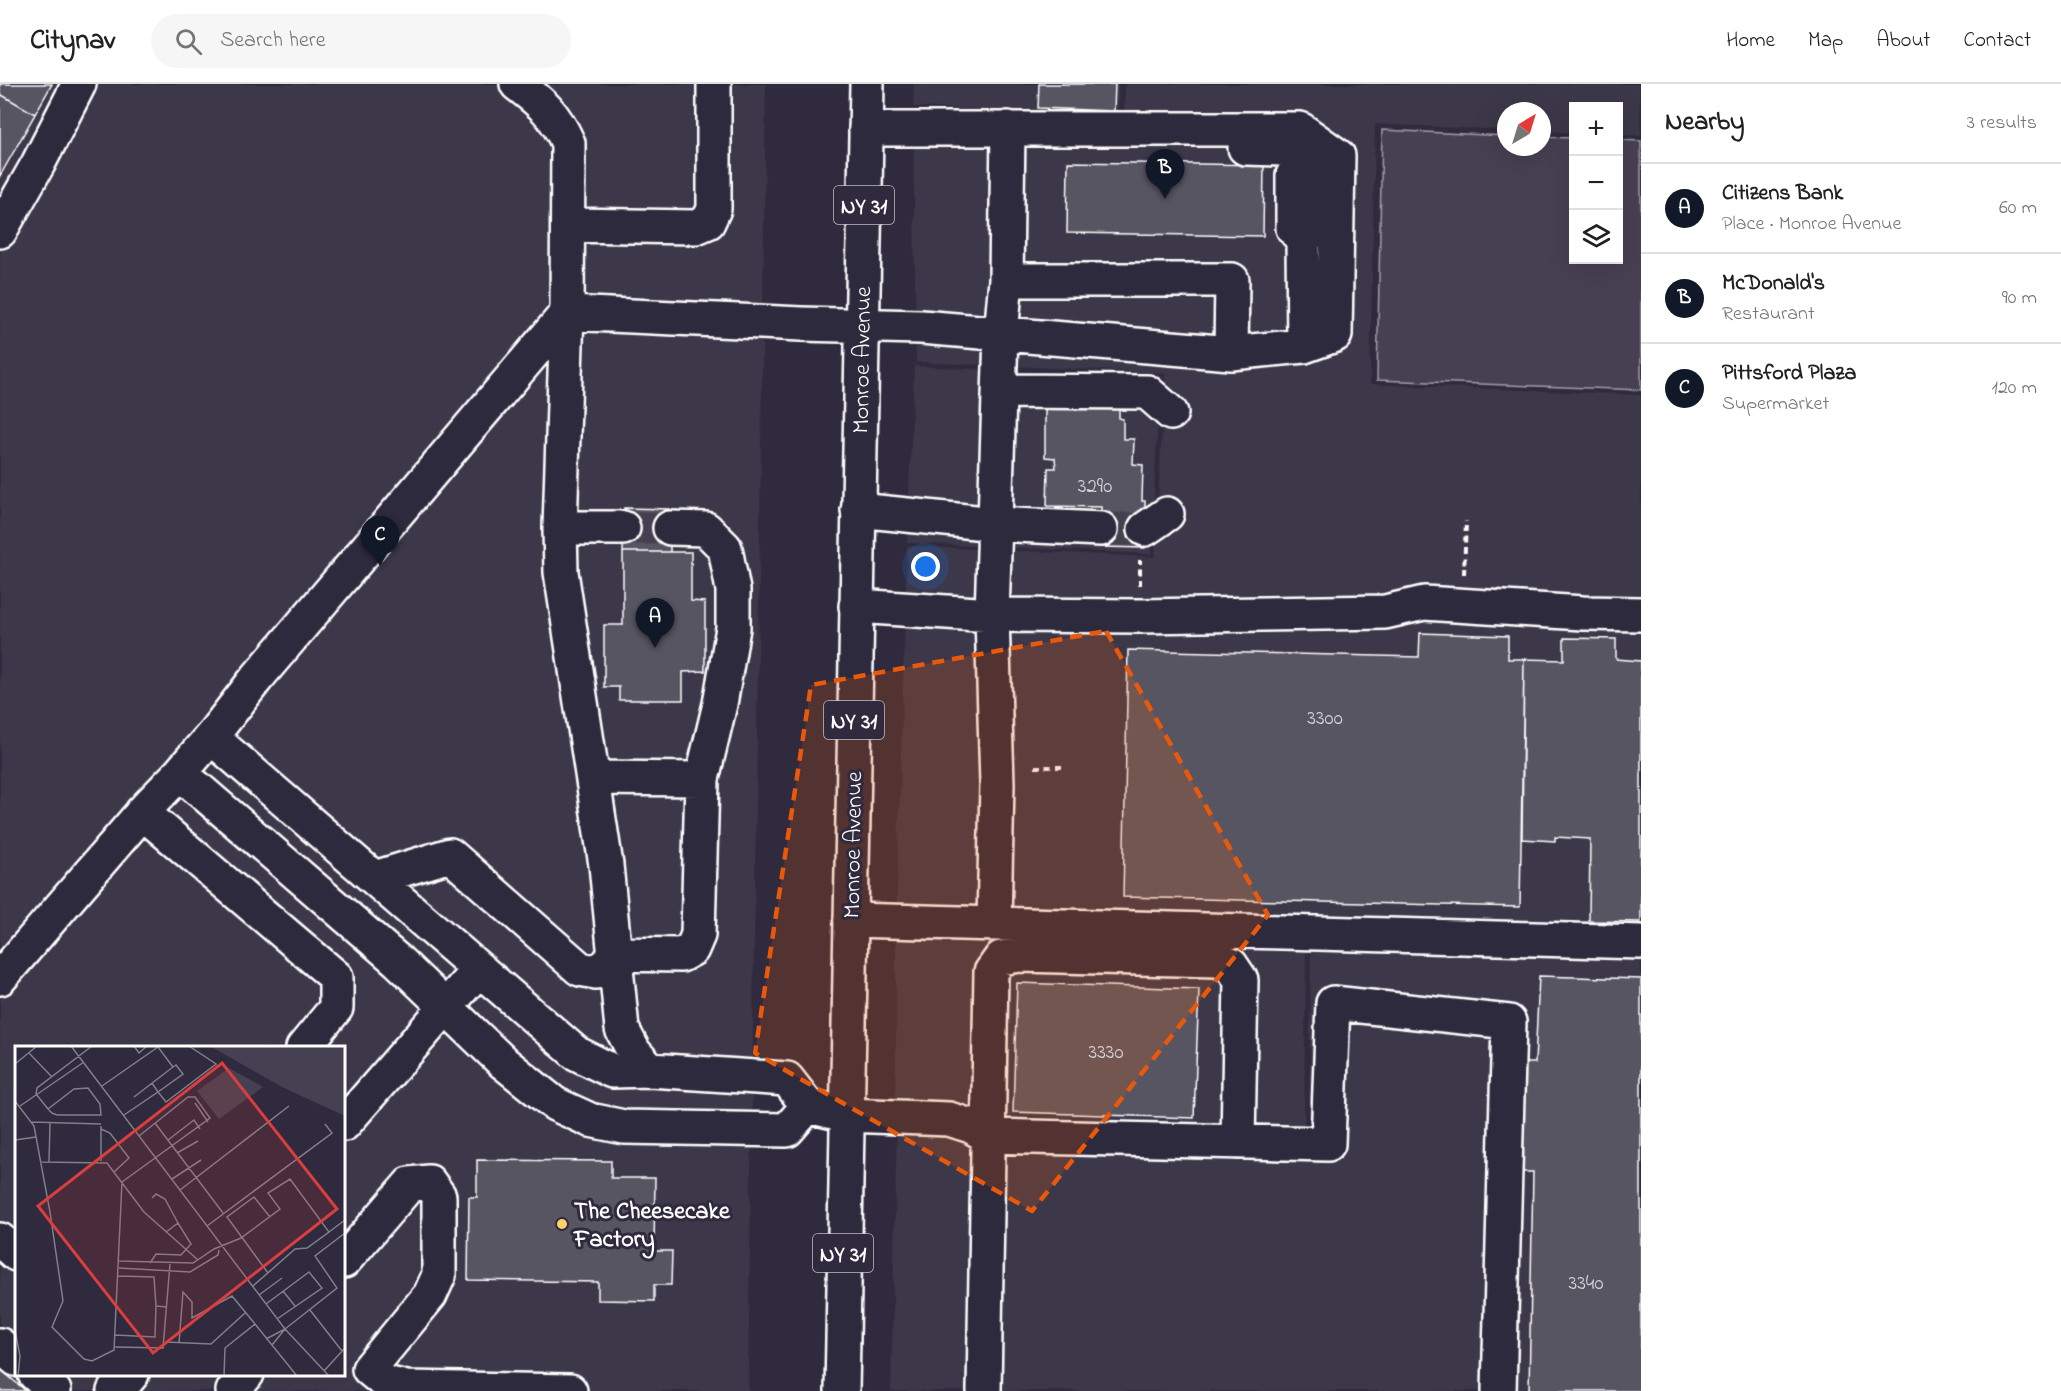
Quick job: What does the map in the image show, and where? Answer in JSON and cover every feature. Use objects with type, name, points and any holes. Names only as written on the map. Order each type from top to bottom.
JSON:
[{"type":"main road","points":[[0,231],[80,84]]},
{"type":"main road","points":[[568,225],[696,227],[708,222],[714,209],[714,84]]},
{"type":"main road","name":"Monroe Avenue","points":[[842,1391],[867,84]]},
{"type":"main road","points":[[539,90],[568,143],[561,572],[607,873],[622,1029],[634,1052],[650,1070]]},
{"type":"main road","points":[[1014,128],[1041,141],[1284,149],[1303,161],[1317,173],[1317,227],[1303,240],[1304,346]]},
{"type":"main road","points":[[994,924],[997,784],[992,615],[1000,334],[1006,280],[1014,128]]},
{"type":"main road","points":[[567,313],[921,327],[1231,353],[1304,346],[1335,335],[1338,156],[1300,129],[866,129]]},
{"type":"main road","points":[[1006,280],[1232,280],[1231,353]]},
{"type":"main road","points":[[0,978],[142,812],[180,773],[256,679],[567,313]]},
{"type":"main road","points":[[1000,391],[1147,392],[1171,413]]},
{"type":"main road","points":[[858,510],[995,524],[1101,529]]},
{"type":"main road","points":[[560,528],[623,528]]},
{"type":"main road","points":[[615,954],[681,955],[692,949],[698,935],[702,779],[720,704],[733,628],[733,590],[725,548],[706,529],[670,528]]},
{"type":"main road","points":[[856,606],[992,615],[1140,616],[1385,612],[1424,603],[1583,613],[1641,614]]},
{"type":"main road","points":[[211,736],[576,1053],[612,1071],[650,1070],[787,1079],[808,1106],[846,1114],[949,1119],[971,1126],[988,1136],[1328,1144],[1334,1003],[1509,1022],[1499,1391]]},
{"type":"main road","points":[[180,773],[398,961],[504,1063],[555,1104],[590,1120],[624,1127],[787,1130],[808,1106]]},
{"type":"main road","points":[[593,778],[702,779]]},
{"type":"main road","points":[[142,812],[336,977],[336,1008],[304,1046]]},
{"type":"main road","points":[[375,878],[450,855],[579,969],[597,972],[607,965],[615,954]]},
{"type":"main road","points":[[850,920],[1641,942]]},
{"type":"main road","points":[[984,1391],[991,972],[1001,958],[1020,955],[1217,960],[1231,965],[1241,980],[1238,1142]]},
{"type":"main road","points":[[345,1123],[479,969]]},
{"type":"main road","points":[[345,1261],[410,1184],[429,1182],[439,1196],[439,1275],[430,1295],[369,1369],[386,1383],[406,1388],[570,1391]]},
{"type":"main road","points":[[0,1240],[15,1253]]},
{"type":"main road","points":[[0,1346],[15,1358]]},
{"type":"main road","points":[[37,1376],[54,1391]]},
{"type":"main road","points":[[233,1391],[245,1376]]},
{"type":"path","points":[[1464,576],[1466,521]]},
{"type":"path","points":[[1035,767],[1063,767]]},
{"type":"highlighted area","points":[[1106,631],[1268,915],[1032,1211],[755,1053],[811,685]]},
{"type":"shaded area","points":[[0,84],[766,84],[748,1391],[0,1391]]},
{"type":"shaded area","points":[[914,84],[1118,84],[1118,116],[913,107]]},
{"type":"shaded area","points":[[1125,84],[1639,84],[1641,136],[1623,135],[1623,102],[1569,102],[1569,133],[1551,132],[1551,102],[1497,102],[1497,130],[1375,124],[1370,384],[1641,395],[1641,1391],[891,1391],[897,1117],[1309,1132],[1311,944],[896,927],[907,546],[1155,557],[1165,373],[916,362],[913,113],[1124,121]]},
{"type":"shaded area","points":[[1382,130],[1497,136],[1497,156],[1551,156],[1551,137],[1569,138],[1569,264],[1623,264],[1623,140],[1641,141],[1641,390],[1377,380]]},
{"type":"shaded area","points":[[914,366],[1160,378],[1151,554],[907,543]]},
{"type":"shaded area","points":[[896,933],[1306,949],[1304,1126],[896,1112]]},
{"type":"building","points":[[0,84],[52,84],[35,114],[0,94]]},
{"type":"building","points":[[1039,84],[1115,84],[1114,111],[1038,108]]},
{"type":"building","points":[[0,94],[35,114],[0,176]]},
{"type":"building","points":[[1068,162],[1264,165],[1263,236],[1067,233]]},
{"type":"building","points":[[1045,402],[1119,402],[1119,418],[1123,419],[1123,439],[1134,439],[1133,464],[1143,465],[1142,501],[1145,501],[1145,548],[1101,547],[1101,507],[1047,506],[1048,468],[1056,468],[1055,458],[1045,457]]},
{"type":"building","points":[[624,508],[670,509],[670,552],[623,552]]},
{"type":"building","points":[[623,552],[691,552],[691,601],[705,602],[705,671],[683,672],[683,700],[619,700],[619,687],[604,687],[604,625],[623,625]]},
{"type":"building","points":[[1420,633],[1508,636],[1508,659],[1524,659],[1520,907],[1123,897],[1128,650],[1419,657]]},
{"type":"building","points":[[1564,638],[1616,639],[1616,659],[1641,661],[1641,922],[1589,921],[1590,839],[1555,837],[1555,841],[1522,839],[1524,659],[1564,660]]},
{"type":"building","points":[[1539,976],[1641,979],[1641,1391],[1529,1391],[1533,1172],[1516,1172],[1516,1063],[1535,1063]]},
{"type":"building","points":[[1017,983],[1199,989],[1194,1118],[1013,1112]]},
{"type":"building","name":"The Cheesecake Factory","points":[[477,1160],[611,1161],[611,1178],[655,1178],[654,1251],[672,1251],[671,1285],[654,1285],[654,1301],[598,1300],[598,1282],[468,1280],[469,1197],[477,1197]]},
{"type":"building","points":[[0,1369],[26,1391],[0,1391]]},
{"type":"tunnel","points":[[623,528],[670,528]]},
{"type":"tunnel","points":[[1101,529],[1145,529]]},
{"type":"place","name":"McDonald's","points":[[1165,199]]},
{"type":"place","name":"Pittsford Plaza","points":[[380,566]]},
{"type":"place","name":"Citizens Bank","points":[[655,648]]},
{"type":"place","name":"The Cheesecake Factory","points":[[562,1224]]}]
